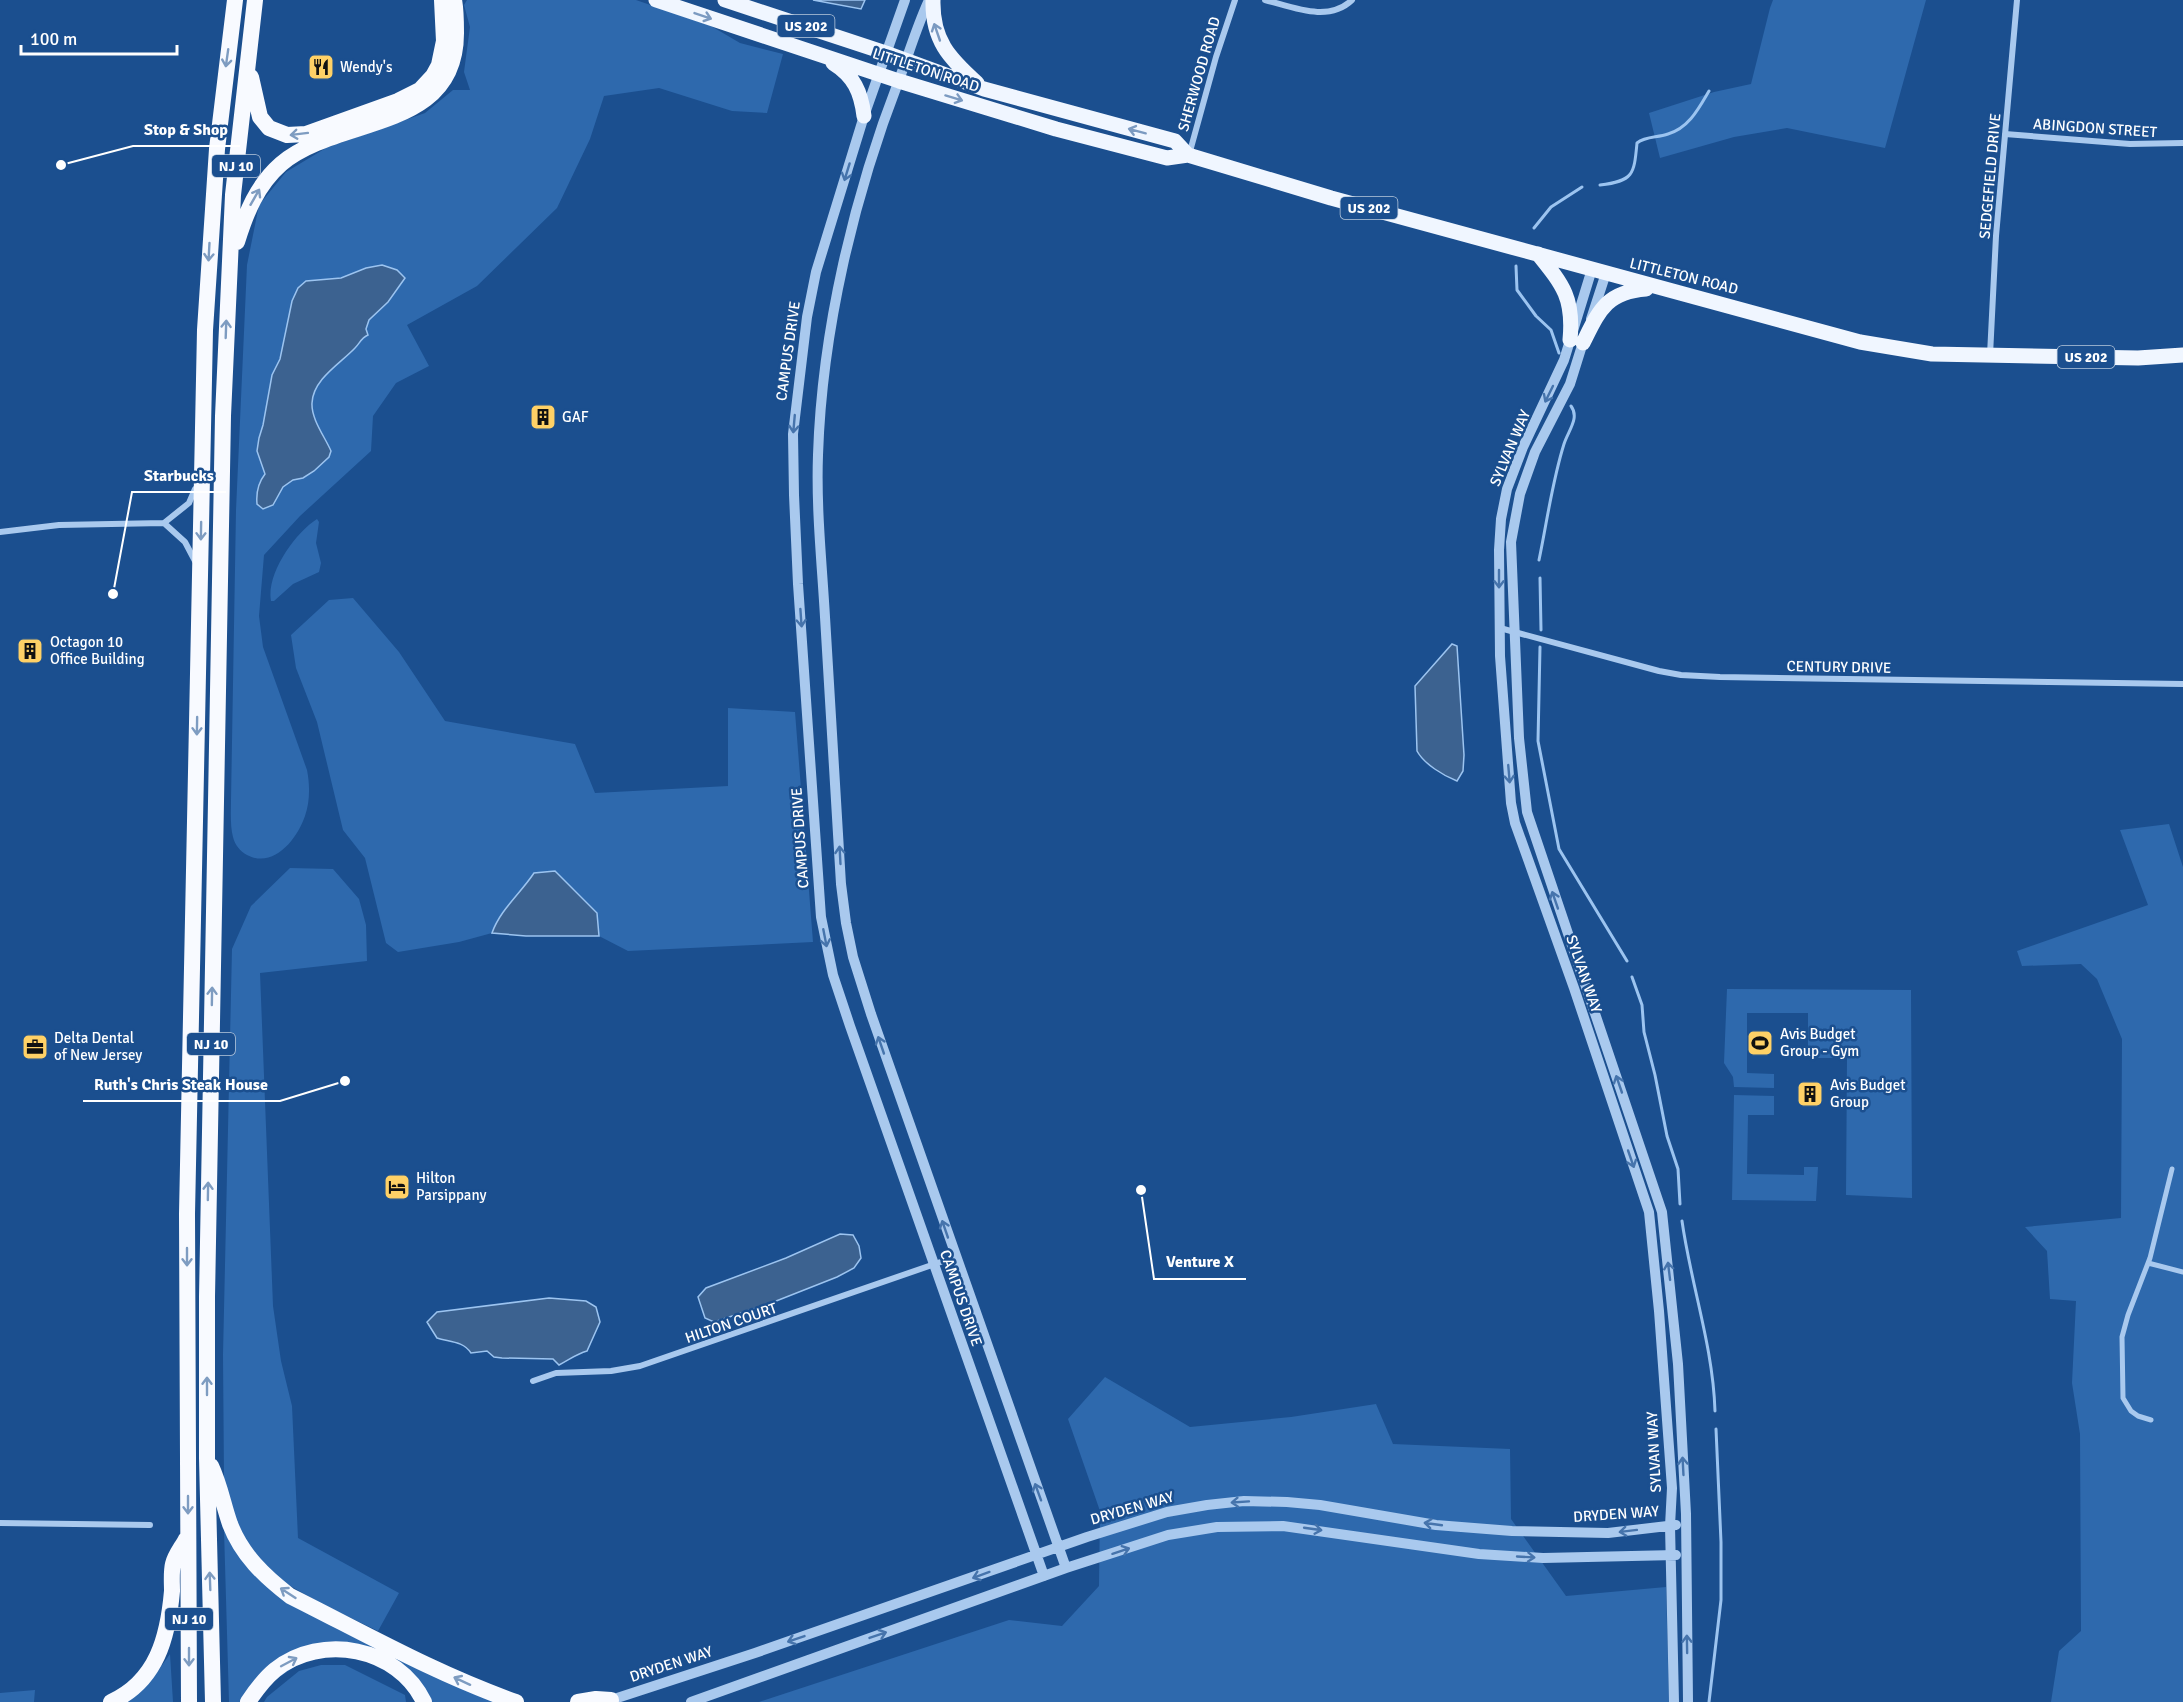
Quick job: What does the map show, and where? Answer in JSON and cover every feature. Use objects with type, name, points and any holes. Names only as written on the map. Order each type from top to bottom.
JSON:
[{"type":"highway","name":"NJ 10","points":[[189,1702],[187,1225],[204,330],[223,81],[235,0]]},
{"type":"highway","name":"NJ 10","points":[[213,1702],[207,1458],[207,1297],[223,428],[228,272],[238,142],[255,0]]},
{"type":"highway","points":[[248,60],[257,111],[264,123],[281,134],[296,136],[306,134],[398,101],[412,95],[427,84],[439,64],[452,2]]},
{"type":"highway","points":[[228,272],[250,206],[262,184],[280,164],[317,144],[410,109],[428,99],[437,90],[454,58],[456,46],[452,2]]},
{"type":"highway","points":[[207,1458],[220,1485],[225,1509],[238,1541],[252,1562],[273,1583],[290,1596],[445,1673],[484,1691],[516,1702]]},
{"type":"highway","points":[[111,1702],[137,1686],[155,1664],[161,1651],[169,1619],[173,1564],[188,1536]]},
{"type":"highway","points":[[248,1702],[265,1679],[281,1666],[304,1655],[332,1649],[356,1651],[384,1660],[407,1677],[421,1694],[424,1702]]},
{"type":"highway","points":[[578,1702],[596,1699],[609,1701]]},
{"type":"main road","name":"LITTLETON ROAD","points":[[656,0],[898,81],[1067,132],[1167,158],[1188,155],[1332,198],[1860,342],[1932,354],[2138,358],[2183,355]]},
{"type":"main road","name":"LITTLETON ROAD","points":[[725,0],[886,52],[984,89],[1175,141],[1188,155]]},
{"type":"main road","points":[[931,0],[934,23],[942,45],[955,64],[984,89]]},
{"type":"main road","points":[[817,54],[844,70],[855,82],[861,96],[864,116]]},
{"type":"main road","points":[[1538,254],[1568,297],[1577,341]]},
{"type":"main road","points":[[1577,341],[1611,298],[1624,292],[1656,288]]},
{"type":"street","name":"CAMPUS DRIVE","points":[[905,0],[826,234],[807,317],[793,434],[798,584],[823,928],[834,975],[850,1026],[1044,1576]]},
{"type":"street","name":"CAMPUS DRIVE","points":[[931,0],[898,81],[874,153],[835,302],[820,410],[818,457],[820,522],[841,884],[853,957],[871,1014],[1065,1568]]},
{"type":"street","name":"SHERWOOD ROAD","points":[[1188,155],[1235,0]]},
{"type":"street","points":[[1265,0],[1324,13],[1337,10],[1352,0]]},
{"type":"street","name":"SEDGEFIELD DRIVE","points":[[1989,355],[1995,247],[2017,0]]},
{"type":"street","name":"ABINGDON STREET","points":[[2005,134],[2130,144],[2183,142]]},
{"type":"street","name":"SYLVAN WAY","points":[[1599,271],[1577,341],[1570,384],[1535,452],[1520,494],[1511,542],[1519,738],[1527,812],[1662,1212],[1671,1281],[1681,1422],[1686,1524],[1688,1702]]},
{"type":"street","name":"SYLVAN WAY","points":[[1577,341],[1523,447],[1507,489],[1501,519],[1500,656],[1506,748],[1515,824],[1574,988],[1649,1212],[1672,1488],[1670,1526],[1674,1702]]},
{"type":"street","points":[[0,532],[59,525],[164,523],[189,503],[202,465]]},
{"type":"street","points":[[164,523],[185,542],[200,576]]},
{"type":"street","name":"CENTURY DRIVE","points":[[1500,628],[1681,675],[2183,684]]},
{"type":"street","points":[[2151,1420],[2138,1416],[2123,1398],[2122,1337],[2148,1263],[2172,1169]]},
{"type":"street","name":"HILTON COURT","points":[[533,1381],[556,1373],[611,1371],[640,1366],[955,1257]]},
{"type":"street","points":[[2148,1263],[2183,1272]]},
{"type":"street","points":[[1667,1421],[1681,1422]]},
{"type":"street","name":"DRYDEN WAY","points":[[609,1701],[755,1653],[1057,1547],[1167,1512],[1207,1505],[1287,1502],[1320,1505],[1436,1525],[1512,1531],[1608,1533],[1686,1524]]},
{"type":"street","points":[[0,1523],[150,1525]]},
{"type":"street","points":[[691,1702],[1065,1568],[1168,1535],[1206,1528],[1253,1525],[1310,1528],[1413,1546],[1479,1554],[1544,1558],[1686,1556]]},
{"type":"shaded area","points":[[467,0],[636,0],[711,26],[740,43],[783,54],[767,113],[732,111],[659,88],[604,96],[590,139],[557,208],[477,286],[407,325],[429,366],[396,383],[373,416],[371,451],[300,516],[264,555],[259,616],[263,647],[307,770],[309,793],[305,816],[290,842],[275,855],[257,858],[247,855],[236,845],[232,833],[231,814],[236,510],[247,265],[259,205],[286,172],[326,148],[425,113],[453,90],[470,90],[464,72],[470,27],[464,5]]},
{"type":"shaded area","points":[[813,0],[865,0],[861,9]]},
{"type":"shaded area","points":[[1773,0],[1926,0],[1885,148],[1787,128],[1734,137],[1660,158],[1649,113],[1714,92],[1751,84]]},
{"type":"shaded area","points":[[382,265],[397,270],[405,278],[388,302],[369,320],[366,329],[368,335],[322,379],[314,394],[312,409],[331,451],[329,457],[314,471],[283,487],[273,505],[263,509],[257,504],[257,492],[265,474],[257,451],[259,438],[272,375],[280,359],[292,301],[298,288],[306,281],[341,278],[366,268]]},
{"type":"shaded area","points":[[317,519],[319,522],[316,543],[321,563],[319,572],[293,584],[274,601],[271,601],[273,579],[284,555],[300,534]]},
{"type":"shaded area","points":[[353,598],[399,652],[445,721],[575,744],[595,793],[728,786],[728,708],[795,712],[813,942],[628,951],[599,936],[597,913],[534,873],[505,909],[492,933],[459,942],[398,952],[386,943],[365,858],[343,830],[317,722],[296,668],[291,635],[329,600]]},
{"type":"shaded area","points":[[1452,644],[1457,646],[1464,755],[1463,771],[1457,781],[1435,769],[1417,751],[1415,686]]},
{"type":"shaded area","points":[[2169,824],[2183,867],[2183,1702],[2051,1702],[2059,1651],[2081,1631],[2080,1434],[2072,1383],[2076,1301],[2050,1299],[2047,1251],[2025,1227],[2121,1218],[2122,1039],[2097,979],[2081,964],[2022,966],[2017,951],[2148,905],[2120,830]]},
{"type":"shaded area","points":[[290,868],[333,869],[359,899],[366,925],[367,961],[260,973],[273,1306],[281,1361],[292,1406],[298,1538],[399,1593],[378,1631],[324,1605],[278,1579],[251,1551],[232,1515],[224,1479],[223,1355],[232,949],[251,906]]},
{"type":"shaded area","points":[[555,871],[597,913],[599,936],[526,936],[492,933],[505,909],[534,873]]},
{"type":"shaded area","points":[[1727,989],[1911,990],[1912,1198],[1846,1195],[1847,1058],[1808,1058],[1808,1013],[1747,1013],[1747,1073],[1774,1074],[1774,1088],[1734,1087],[1733,1077],[1724,1063]]},
{"type":"shaded area","points":[[1734,1095],[1774,1096],[1774,1115],[1748,1115],[1747,1174],[1804,1175],[1804,1167],[1818,1167],[1816,1201],[1732,1200]]},
{"type":"shaded area","points":[[840,1234],[853,1235],[859,1246],[861,1258],[854,1268],[766,1305],[714,1322],[705,1318],[698,1297],[706,1288],[786,1258]]},
{"type":"shaded area","points":[[549,1298],[586,1301],[596,1307],[600,1322],[587,1351],[559,1365],[553,1359],[502,1358],[494,1357],[487,1351],[471,1353],[460,1344],[437,1338],[427,1322],[437,1312]]},
{"type":"shaded area","points":[[1105,1377],[1190,1427],[1291,1417],[1376,1404],[1393,1444],[1510,1449],[1511,1519],[1566,1596],[1666,1587],[1669,1702],[759,1702],[1009,1620],[1062,1626],[1099,1586],[1100,1511],[1068,1419]]},
{"type":"shaded area","points":[[224,1530],[261,1581],[495,1702],[430,1702],[426,1691],[330,1643],[242,1702],[229,1702]]},
{"type":"shaded area","points":[[170,1654],[173,1702],[122,1702],[155,1675]]},
{"type":"shaded area","points":[[321,1665],[345,1665],[405,1695],[406,1702],[264,1702],[299,1671]]},
{"type":"shaded area","points":[[35,1690],[34,1702],[0,1702],[0,1693]]},
{"type":"waterway","points":[[1600,185],[1626,178],[1633,169],[1637,143],[1644,139],[1668,134],[1682,127],[1693,117],[1709,91]]},
{"type":"waterway","points":[[1534,228],[1551,207],[1582,187]]},
{"type":"waterway","points":[[1516,266],[1517,290],[1536,316],[1551,330],[1559,353]]},
{"type":"waterway","points":[[1539,560],[1556,473],[1574,420],[1571,406]]},
{"type":"waterway","points":[[1540,578],[1541,630]]},
{"type":"waterway","points":[[1540,647],[1538,741],[1559,849],[1627,961]]},
{"type":"waterway","points":[[1632,977],[1642,1005],[1644,1032],[1667,1136],[1678,1169],[1680,1204]]},
{"type":"waterway","points":[[1682,1221],[1706,1339],[1715,1411]]},
{"type":"waterway","points":[[1709,1702],[1721,1600],[1716,1429]]},
{"type":"place","name":"Wendy's","points":[[321,67]]},
{"type":"place","name":"Stop & Shop","points":[[61,165]]},
{"type":"place","name":"GAF","points":[[543,417]]},
{"type":"place","name":"Starbucks","points":[[113,594]]},
{"type":"place","name":"Octagon 10 Office Building","points":[[30,651]]},
{"type":"place","name":"Avis Budget Group - Gym","points":[[1760,1043]]},
{"type":"place","name":"Delta Dental of New Jersey","points":[[35,1047]]},
{"type":"place","name":"Ruth's Chris Steak House","points":[[345,1081]]},
{"type":"place","name":"Avis Budget Group","points":[[1810,1094]]},
{"type":"place","name":"Hilton Parsippany","points":[[397,1187]]},
{"type":"place","name":"Venture X","points":[[1141,1190]]}]
